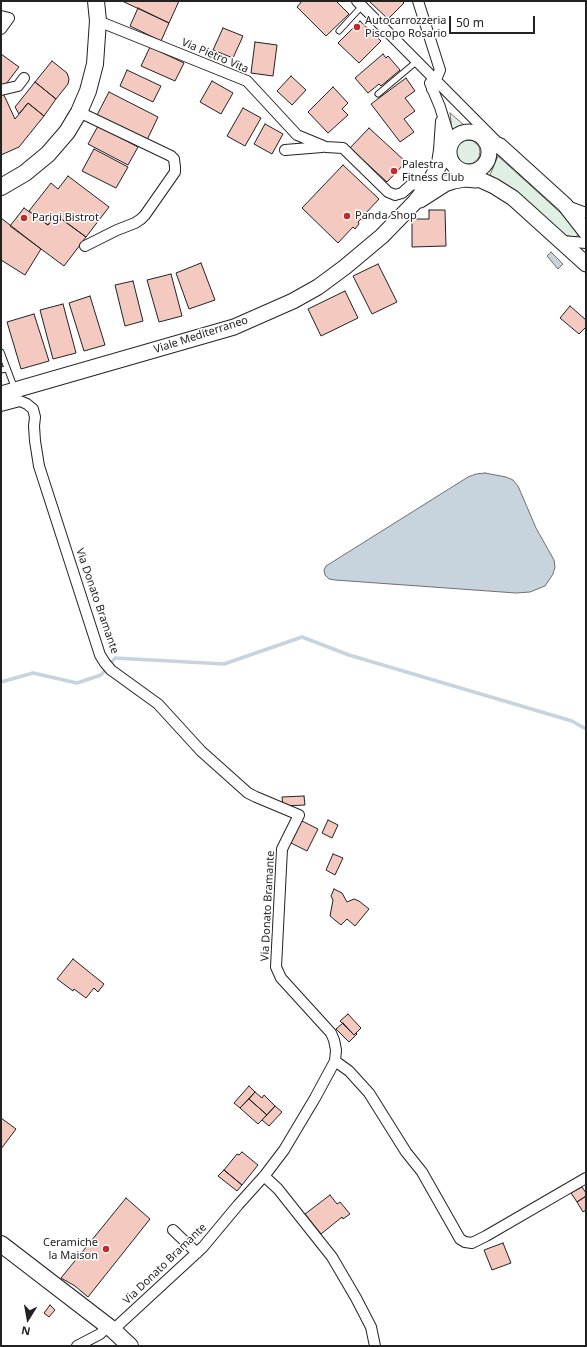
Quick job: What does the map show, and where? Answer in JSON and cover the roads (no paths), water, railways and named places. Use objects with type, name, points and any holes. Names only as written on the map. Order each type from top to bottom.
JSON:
[{"type":"main road","points":[[90,1],[98,21]]},
{"type":"main road","points":[[1,187],[25,173],[48,154],[67,132],[79,112],[92,77],[98,21],[96,1]]},
{"type":"main road","points":[[1,1244],[110,1328],[130,1346]]},
{"type":"street","points":[[418,1],[440,70],[434,85],[450,146],[450,160],[458,169],[494,186],[513,198],[586,264]]},
{"type":"street","points":[[359,3],[419,65],[434,85],[464,110],[500,146],[565,205],[586,232]]},
{"type":"street","points":[[1,16],[9,18],[1,29]]},
{"type":"street","name":"Via Pietro Vita","points":[[98,21],[247,81],[297,135],[326,147],[342,148],[388,192],[395,195],[402,193],[412,185],[418,184],[426,188]]},
{"type":"street","points":[[1,90],[18,86],[24,78]]},
{"type":"street","points":[[437,167],[441,131],[440,107]]},
{"type":"street","points":[[464,110],[486,143],[489,154],[487,160],[472,175]]},
{"type":"street","points":[[79,112],[170,156],[174,159],[176,167],[141,219],[85,246]]},
{"type":"street","points":[[450,146],[458,135],[463,133],[473,133],[500,146]]},
{"type":"street","name":"Viale Mediterraneo","points":[[8,392],[234,327],[293,301],[318,287],[382,236],[415,202],[426,188],[450,146]]},
{"type":"street","points":[[285,150],[326,147]]},
{"type":"street","name":"Viale Mediterraneo","points":[[415,202],[445,184],[472,175]]},
{"type":"street","points":[[565,205],[586,213]]},
{"type":"street","points":[[561,242],[586,243]]},
{"type":"street","name":"Via Donato Bramante","points":[[1,406],[20,401],[33,409],[35,417],[35,441],[40,466],[100,654],[105,663],[111,670],[158,704],[201,751],[248,792],[256,797],[299,815],[282,849],[276,967],[281,978],[331,1033],[336,1050],[335,1060],[315,1098],[284,1150],[264,1176],[197,1253],[110,1328],[77,1346]]},
{"type":"street","points":[[335,1060],[369,1093],[406,1152],[422,1172],[460,1239],[466,1242],[472,1243],[486,1236],[586,1178]]},
{"type":"street","points":[[264,1176],[278,1189],[332,1257],[371,1326],[375,1346]]},
{"type":"street","points":[[173,1230],[197,1253]]},
{"type":"lane","points":[[339,31],[359,3]]},
{"type":"lane","points":[[378,94],[419,65]]},
{"type":"lane","points":[[1,352],[7,369],[8,392]]},
{"type":"lane","points":[[1,370],[7,369]]},
{"type":"waterway","points":[[1,682],[33,673],[77,683],[101,675],[115,658],[224,664],[302,637],[349,655],[572,721],[586,729]]},
{"type":"place","name":"Autocarrozzeria Piscopo Rosario","points":[[357,27]]},
{"type":"place","name":"Palestra Fitness Club","points":[[394,171]]},
{"type":"place","name":"Panda Shop","points":[[347,216]]},
{"type":"place","name":"Parigi Bistrot","points":[[24,218]]},
{"type":"place","name":"Ceramiche la Maison","points":[[106,1249]]}]
